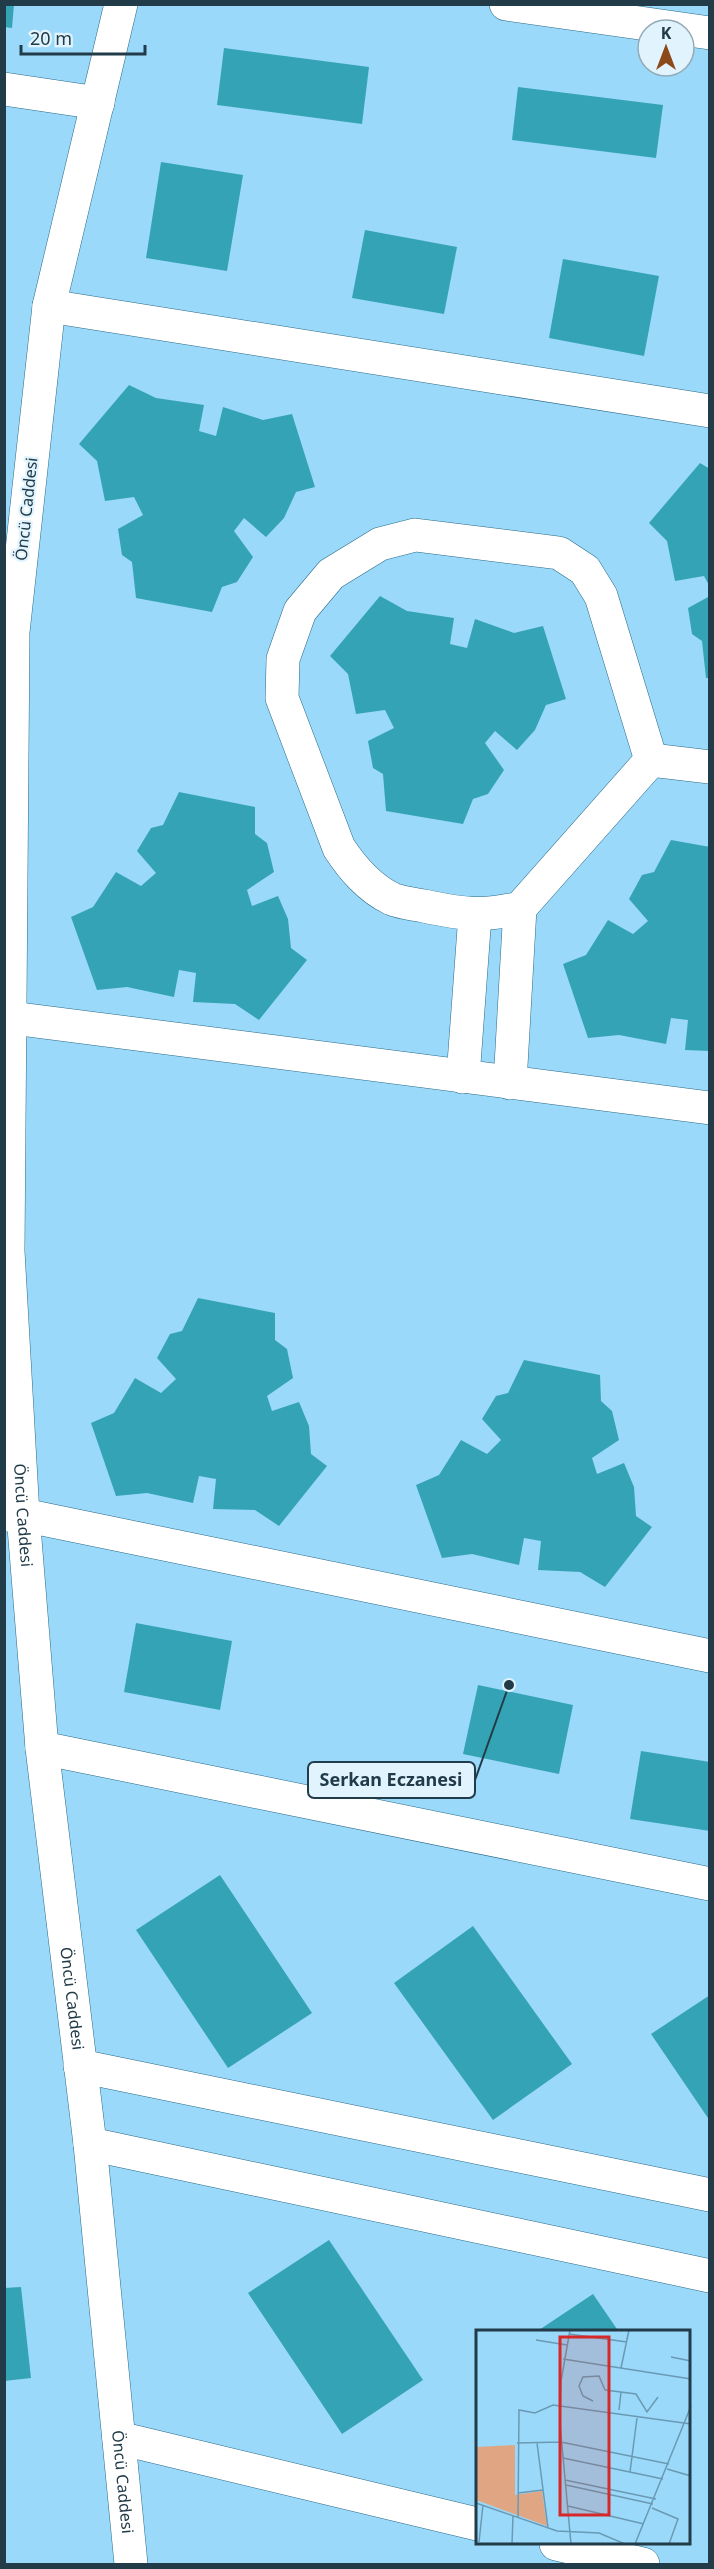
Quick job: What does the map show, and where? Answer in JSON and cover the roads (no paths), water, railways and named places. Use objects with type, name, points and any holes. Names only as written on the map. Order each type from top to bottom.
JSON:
[{"type":"street","name":"Öncü Caddesi","points":[[121,4],[49,306],[13,632],[7,1018],[8,1251],[14,1515],[90,2144],[131,2565]]},
{"type":"street","points":[[506,4],[593,10],[710,33]]},
{"type":"street","points":[[4,88],[98,103]]},
{"type":"street","points":[[49,306],[710,411]]},
{"type":"street","points":[[520,908],[475,915],[394,900],[371,886],[353,868],[339,848],[282,698],[283,658],[300,611],[331,574],[380,544],[415,535],[559,553],[573,560],[585,570],[601,596],[651,760]]},
{"type":"street","points":[[651,760],[710,767]]},
{"type":"street","points":[[510,1083],[520,908],[651,760]]},
{"type":"street","points":[[464,1077],[475,915]]},
{"type":"street","points":[[7,1018],[710,1108]]},
{"type":"street","points":[[14,1515],[710,1656]]},
{"type":"street","points":[[42,1748],[710,1884]]},
{"type":"street","points":[[80,2066],[710,2195]]},
{"type":"street","points":[[90,2144],[710,2276]]},
{"type":"street","points":[[119,2438],[476,2524]]},
{"type":"street","points":[[560,2545],[643,2565]]},
{"type":"place","name":"Serkan Eczanesi","points":[[509,1685]]}]
